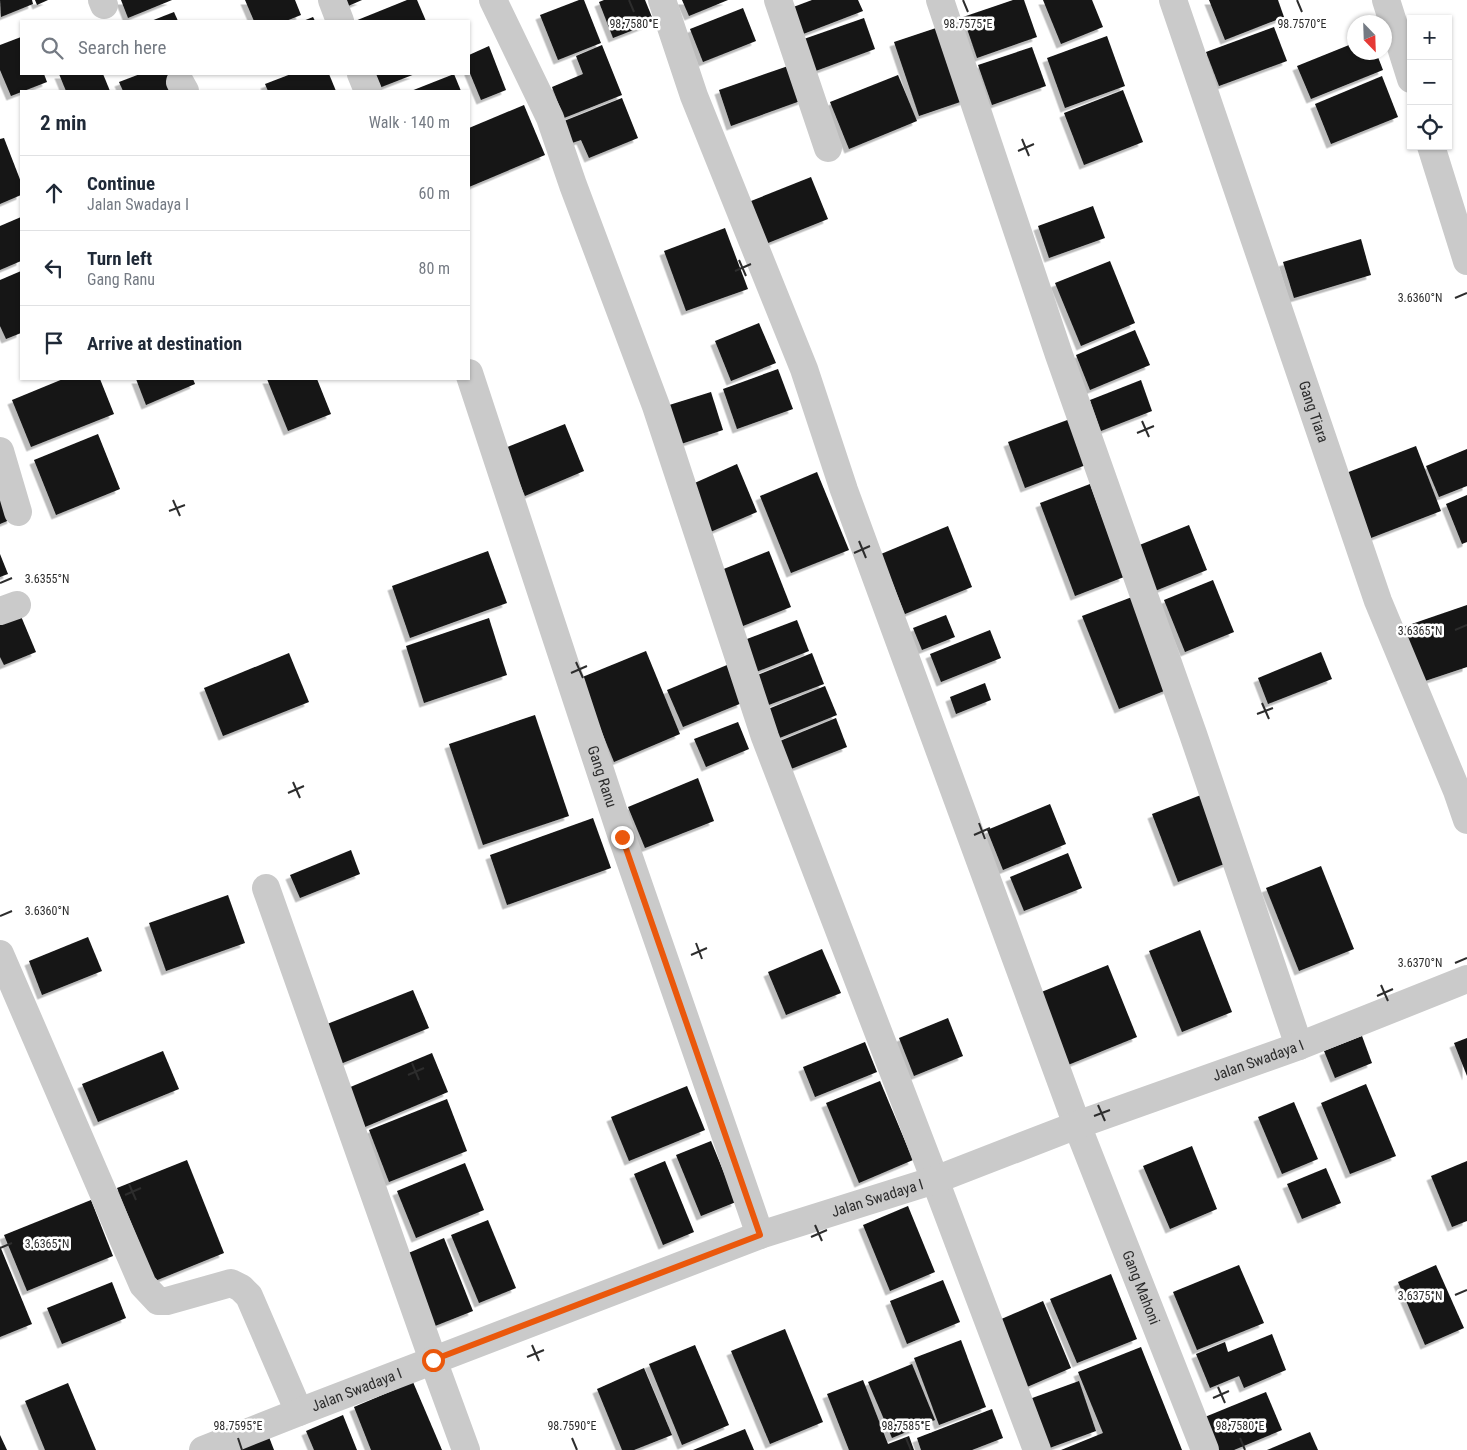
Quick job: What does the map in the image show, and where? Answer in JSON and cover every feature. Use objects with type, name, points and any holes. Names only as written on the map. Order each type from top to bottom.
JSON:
[{"type":"street","points":[[332,0],[340,20]]},
{"type":"street","points":[[493,0],[550,118],[573,185],[656,406],[765,736],[1037,1450]]},
{"type":"street","name":"Gang Mahoni","points":[[662,0],[694,96],[804,369],[847,500],[1077,1125],[1205,1450]]},
{"type":"street","points":[[778,0],[828,148]]},
{"type":"street","points":[[940,0],[1059,355],[1193,734],[1299,1046]]},
{"type":"street","name":"Gang Tiara","points":[[1173,0],[1378,602],[1457,791],[1467,820]]},
{"type":"street","points":[[1386,0],[1407,66]]},
{"type":"street","points":[[361,75],[368,90]]},
{"type":"street","points":[[1433,150],[1467,261]]},
{"type":"street","name":"Gang Ranu","points":[[470,375],[626,846],[760,1235]]},
{"type":"street","points":[[0,451],[18,512]]},
{"type":"street","points":[[266,888],[466,1450]]},
{"type":"street","points":[[0,954],[142,1285],[158,1300],[166,1301],[231,1283],[241,1288],[249,1296],[299,1412]]},
{"type":"street","name":"Jalan Swadaya I","points":[[203,1450],[760,1235],[935,1180],[1077,1125],[1299,1046],[1467,979]]},
{"type":"building","points":[[0,0],[32,0],[33,4],[1,17]]},
{"type":"building","points":[[35,0],[48,0],[37,5]]},
{"type":"building","points":[[121,0],[172,0],[128,18]]},
{"type":"building","points":[[245,0],[295,0],[301,15],[288,20],[254,20]]},
{"type":"building","points":[[343,0],[362,0],[346,7]]},
{"type":"building","points":[[407,0],[417,0],[426,20],[357,20]]},
{"type":"building","points":[[579,0],[584,0],[601,43],[558,60],[540,15]]},
{"type":"building","points":[[604,0],[645,0],[654,22],[613,38],[599,2]]},
{"type":"building","points":[[682,0],[728,0],[689,16]]},
{"type":"building","points":[[812,0],[858,0],[863,11],[798,36],[788,9]]},
{"type":"building","points":[[1013,0],[1024,0],[1037,37],[977,58],[963,17]]},
{"type":"building","points":[[1043,0],[1092,0],[1103,27],[1061,44]]},
{"type":"building","points":[[1209,0],[1278,0],[1284,17],[1225,40]]},
{"type":"building","points":[[743,8],[756,41],[703,62],[690,29]]},
{"type":"building","points":[[174,12],[178,20],[154,20]]},
{"type":"building","points":[[864,18],[875,49],[813,72],[801,40]]},
{"type":"building","points":[[942,26],[966,100],[919,116],[894,42]]},
{"type":"building","points":[[1274,27],[1287,61],[1219,86],[1206,52]]},
{"type":"building","points":[[1107,36],[1125,86],[1065,108],[1047,58]]},
{"type":"building","points":[[20,37],[20,75],[44,75],[47,82],[26,90],[20,90],[20,92],[11,96],[0,70],[0,45]]},
{"type":"building","points":[[602,45],[622,95],[564,118],[552,87],[583,74],[576,56]]},
{"type":"building","points":[[489,46],[506,90],[481,100],[470,73],[470,55]]},
{"type":"building","points":[[1347,46],[1347,60],[1379,60],[1383,70],[1311,99],[1297,66]]},
{"type":"building","points":[[1032,47],[1046,86],[992,105],[978,65]]},
{"type":"building","points":[[791,65],[803,100],[731,126],[719,90]]},
{"type":"building","points":[[59,75],[103,75],[110,90],[66,90]]},
{"type":"building","points":[[137,75],[168,75],[175,90],[123,90],[119,82]]},
{"type":"building","points":[[288,75],[329,75],[336,90],[268,90],[265,84]]},
{"type":"building","points":[[373,75],[412,75],[379,88]]},
{"type":"building","points":[[454,75],[461,90],[414,90]]},
{"type":"building","points":[[898,75],[917,121],[849,149],[830,102]]},
{"type":"building","points":[[1382,76],[1398,117],[1331,144],[1315,104]]},
{"type":"building","points":[[1123,90],[1143,142],[1084,165],[1064,113]]},
{"type":"building","points":[[622,98],[638,138],[589,158],[581,140],[572,143],[564,121]]},
{"type":"building","points":[[524,105],[545,155],[470,187],[470,128]]},
{"type":"building","points":[[4,138],[20,179],[20,195],[0,204],[0,139]]},
{"type":"building","points":[[811,177],[828,219],[763,245],[746,203]]},
{"type":"building","points":[[1093,206],[1105,238],[1049,258],[1038,226]]},
{"type":"building","points":[[20,217],[20,261],[0,270],[0,226]]},
{"type":"building","points":[[725,228],[748,289],[686,311],[664,251]]},
{"type":"building","points":[[1361,239],[1371,275],[1294,298],[1283,262]]},
{"type":"building","points":[[1110,261],[1135,323],[1081,346],[1055,283]]},
{"type":"building","points":[[20,271],[20,333],[6,339],[0,326],[0,280]]},
{"type":"building","points":[[759,323],[776,363],[731,381],[715,341]]},
{"type":"building","points":[[1135,330],[1150,365],[1090,390],[1076,355]]},
{"type":"building","points":[[778,369],[793,409],[737,429],[723,389]]},
{"type":"building","points":[[61,380],[100,380],[114,414],[31,447],[12,400]]},
{"type":"building","points":[[136,380],[193,380],[195,384],[146,405]]},
{"type":"building","points":[[267,380],[317,380],[331,414],[288,431]]},
{"type":"building","points":[[1141,380],[1152,411],[1101,431],[1090,400]]},
{"type":"building","points":[[711,392],[723,430],[678,445],[666,406]]},
{"type":"building","points":[[1070,419],[1086,465],[1025,488],[1008,442]]},
{"type":"building","points":[[565,424],[584,471],[525,496],[505,448]]},
{"type":"building","points":[[98,434],[120,489],[56,515],[34,460]]},
{"type":"building","points":[[1416,446],[1441,511],[1371,538],[1346,473]]},
{"type":"building","points":[[1467,449],[1467,486],[1439,497],[1426,466]]},
{"type":"building","points":[[737,464],[757,512],[708,533],[688,486]]},
{"type":"building","points":[[817,472],[849,550],[791,573],[760,496]]},
{"type":"building","points":[[1090,484],[1124,577],[1075,596],[1040,503]]},
{"type":"building","points":[[0,489],[12,519],[0,524]]},
{"type":"building","points":[[1467,495],[1467,542],[1462,544],[1446,504]]},
{"type":"building","points":[[1189,525],[1207,570],[1155,591],[1137,546]]},
{"type":"building","points":[[948,526],[972,587],[905,614],[881,554]]},
{"type":"building","points":[[488,551],[507,603],[410,638],[392,586]]},
{"type":"building","points":[[769,551],[791,607],[738,628],[716,572]]},
{"type":"building","points":[[0,554],[8,574],[0,577]]},
{"type":"building","points":[[1213,580],[1234,632],[1185,652],[1164,600]]},
{"type":"building","points":[[1132,597],[1169,689],[1119,709],[1082,616]]},
{"type":"building","points":[[1467,605],[1467,667],[1416,684],[1397,629]]},
{"type":"building","points":[[18,609],[36,652],[4,665],[0,657],[0,617]]},
{"type":"building","points":[[946,615],[955,637],[922,650],[913,628]]},
{"type":"building","points":[[489,618],[507,675],[424,703],[406,646]]},
{"type":"building","points":[[797,620],[809,651],[751,674],[739,642]]},
{"type":"building","points":[[990,630],[1001,658],[941,682],[930,654]]},
{"type":"building","points":[[646,651],[680,734],[614,762],[580,678]]},
{"type":"building","points":[[1321,652],[1332,679],[1268,704],[1258,678]]},
{"type":"building","points":[[289,653],[309,702],[223,736],[204,688]]},
{"type":"building","points":[[812,653],[824,684],[761,708],[750,678]]},
{"type":"building","points":[[727,665],[742,703],[683,727],[667,690]]},
{"type":"building","points":[[985,683],[991,700],[956,714],[950,697]]},
{"type":"building","points":[[825,686],[837,715],[772,741],[761,712]]},
{"type":"building","points":[[535,715],[569,816],[483,845],[449,744]]},
{"type":"building","points":[[836,718],[847,747],[786,771],[775,743]]},
{"type":"building","points":[[738,722],[749,749],[706,767],[694,739]]},
{"type":"building","points":[[698,778],[714,821],[645,848],[628,807]]},
{"type":"building","points":[[1206,793],[1232,861],[1178,882],[1152,814]]},
{"type":"building","points":[[1050,804],[1066,844],[1003,870],[987,830]]},
{"type":"building","points":[[593,818],[611,868],[507,905],[490,855]]},
{"type":"building","points":[[351,850],[360,874],[300,898],[290,875]]},
{"type":"building","points":[[1068,853],[1082,888],[1024,911],[1010,877]]},
{"type":"building","points":[[1321,866],[1354,949],[1299,971],[1266,888]]},
{"type":"building","points":[[228,895],[245,943],[166,971],[149,923]]},
{"type":"building","points":[[1200,930],[1232,1012],[1182,1032],[1149,951]]},
{"type":"building","points":[[88,937],[102,971],[42,995],[29,961]]},
{"type":"building","points":[[822,949],[841,993],[786,1015],[768,972]]},
{"type":"building","points":[[1108,965],[1137,1037],[1068,1065],[1039,993]]},
{"type":"building","points":[[413,990],[429,1028],[333,1067],[317,1028]]},
{"type":"building","points":[[948,1018],[963,1056],[914,1076],[899,1038]]},
{"type":"building","points":[[1362,1036],[1372,1063],[1335,1078],[1324,1051]]},
{"type":"building","points":[[1467,1038],[1467,1076],[1454,1043]]},
{"type":"building","points":[[865,1042],[877,1072],[815,1097],[803,1067]]},
{"type":"building","points":[[163,1051],[179,1089],[98,1122],[82,1084]]},
{"type":"building","points":[[432,1053],[448,1092],[365,1127],[348,1088]]},
{"type":"building","points":[[880,1081],[913,1160],[859,1183],[826,1103]]},
{"type":"building","points":[[1366,1084],[1396,1156],[1350,1174],[1321,1103]]},
{"type":"building","points":[[687,1086],[705,1130],[629,1161],[611,1117]]},
{"type":"building","points":[[447,1099],[467,1151],[389,1182],[369,1130]]},
{"type":"building","points":[[1294,1102],[1318,1159],[1282,1174],[1258,1117]]},
{"type":"building","points":[[711,1141],[736,1202],[701,1216],[676,1155]]},
{"type":"building","points":[[1192,1146],[1217,1209],[1170,1229],[1143,1166]]},
{"type":"building","points":[[187,1160],[224,1253],[155,1281],[117,1188]]},
{"type":"building","points":[[665,1161],[694,1232],[663,1245],[634,1174]]},
{"type":"building","points":[[1467,1161],[1467,1221],[1452,1227],[1431,1176]]},
{"type":"building","points":[[465,1163],[484,1210],[416,1238],[397,1191]]},
{"type":"building","points":[[1326,1168],[1341,1203],[1302,1219],[1287,1184]]},
{"type":"building","points":[[91,1200],[113,1256],[27,1291],[4,1235]]},
{"type":"building","points":[[908,1206],[935,1272],[890,1291],[863,1225]]},
{"type":"building","points":[[488,1220],[516,1288],[479,1303],[451,1235]]},
{"type":"building","points":[[444,1238],[473,1311],[435,1326],[406,1254]]},
{"type":"building","points":[[0,1246],[32,1324],[0,1337]]},
{"type":"building","points":[[1239,1265],[1264,1323],[1197,1350],[1173,1292]]},
{"type":"building","points":[[1436,1265],[1464,1328],[1425,1345],[1398,1282]]},
{"type":"building","points":[[1111,1274],[1137,1339],[1077,1363],[1050,1299]]},
{"type":"building","points":[[943,1280],[960,1322],[907,1344],[890,1301]]},
{"type":"building","points":[[112,1282],[126,1318],[62,1344],[47,1308]]},
{"type":"building","points":[[1043,1301],[1071,1368],[1027,1387],[999,1320]]},
{"type":"building","points":[[785,1329],[823,1422],[770,1444],[731,1351]]},
{"type":"building","points":[[1272,1334],[1286,1370],[1244,1388],[1239,1376],[1210,1388],[1196,1354],[1225,1342],[1228,1352]]},
{"type":"building","points":[[961,1340],[986,1407],[939,1425],[914,1358]]},
{"type":"building","points":[[695,1345],[729,1425],[682,1445],[649,1364]]},
{"type":"building","points":[[1141,1347],[1182,1450],[1061,1450],[1103,1433],[1078,1372]]},
{"type":"building","points":[[912,1364],[935,1420],[892,1438],[868,1382]]},
{"type":"building","points":[[644,1368],[672,1435],[634,1450],[622,1450],[597,1389]]},
{"type":"building","points":[[863,1380],[888,1444],[909,1436],[914,1450],[849,1450],[827,1394]]},
{"type":"building","points":[[1079,1381],[1096,1431],[1044,1450],[1024,1401]]},
{"type":"building","points":[[413,1382],[442,1450],[371,1450],[354,1407]]},
{"type":"building","points":[[68,1383],[96,1450],[45,1450],[25,1401]]},
{"type":"building","points":[[1266,1392],[1282,1430],[1234,1450],[1213,1450],[1200,1419]]},
{"type":"building","points":[[992,1409],[1003,1438],[972,1450],[921,1450],[917,1438]]},
{"type":"building","points":[[343,1415],[357,1450],[314,1450],[306,1431]]},
{"type":"building","points":[[745,1429],[754,1450],[693,1450]]},
{"type":"building","points":[[1310,1432],[1318,1450],[1267,1450]]},
{"type":"building","points":[[0,1435],[7,1450],[0,1450]]},
{"type":"building","points":[[269,1437],[274,1450],[238,1450]]},
{"type":"route","points":[[433,1360],[760,1235],[622,837]]}]
